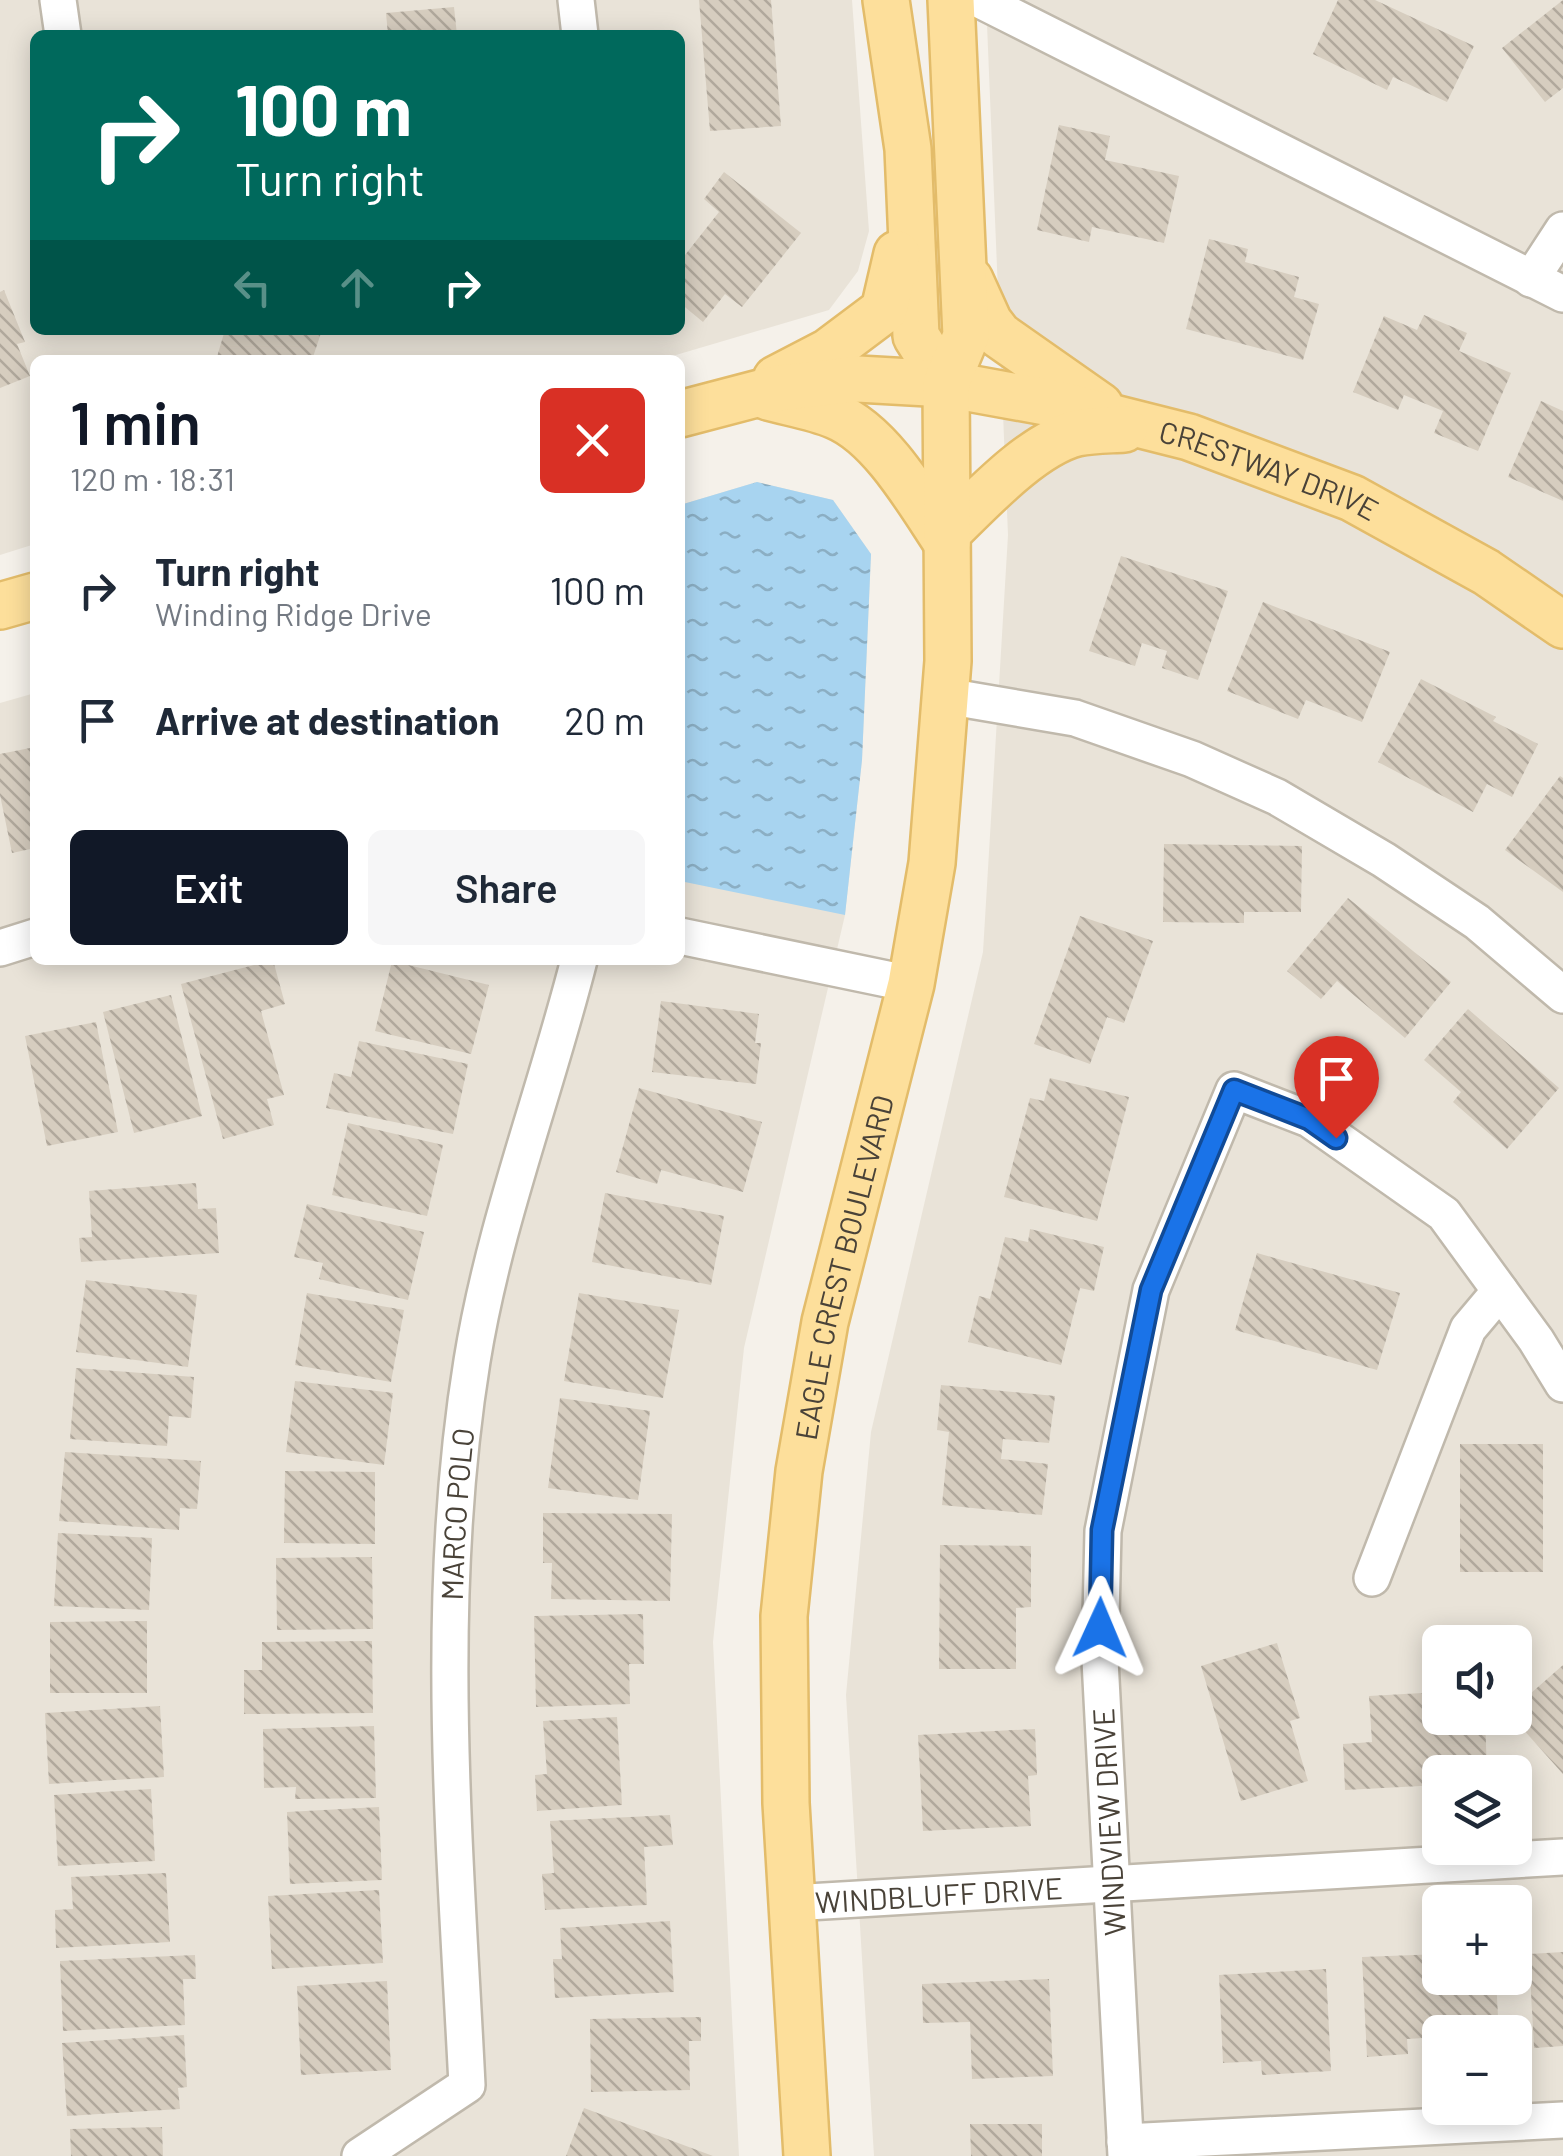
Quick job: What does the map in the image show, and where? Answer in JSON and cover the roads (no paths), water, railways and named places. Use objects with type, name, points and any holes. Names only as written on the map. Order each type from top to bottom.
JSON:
[{"type":"main road","points":[[886,0],[908,148],[916,336],[946,384]]},
{"type":"main road","name":"EAGLE CREST BOULEVARD","points":[[807,2156],[786,1803],[784,1616],[799,1471],[825,1322],[911,984],[932,863],[946,696],[946,384],[966,336],[951,0]]},
{"type":"main road","points":[[685,413],[749,396],[828,352],[884,310],[910,198]]},
{"type":"main road","points":[[963,262],[998,335],[1133,422]]},
{"type":"main road","name":"CRESTWAY DRIVE","points":[[749,396],[780,388],[858,379],[946,384],[1062,405],[1190,437],[1352,498],[1486,572],[1563,625]]},
{"type":"main road","points":[[749,396],[838,416],[864,434],[947,538],[1004,477],[1054,444],[1076,433],[1133,422]]},
{"type":"main road","points":[[0,606],[30,597]]},
{"type":"street","points":[[58,0],[62,30]]},
{"type":"street","points":[[576,0],[579,30]]},
{"type":"street","points":[[980,0],[1563,294]]},
{"type":"street","points":[[1531,279],[1563,230]]},
{"type":"street","points":[[946,696],[1075,718],[1192,759],[1277,796],[1478,922],[1563,995]]},
{"type":"street","points":[[685,937],[911,984]]},
{"type":"street","points":[[0,948],[30,939]]},
{"type":"street","name":"MARCO POLO","points":[[360,2156],[468,2085],[452,1792],[450,1590],[458,1476],[472,1362],[490,1265],[578,965]]},
{"type":"street","name":"WINDVIEW DRIVE","points":[[1126,2149],[1100,1660],[1102,1530],[1151,1290],[1234,1090],[1309,1119],[1444,1214],[1500,1290]]},
{"type":"street","points":[[1372,1578],[1468,1329],[1500,1290],[1563,1384]]},
{"type":"street","name":"WINDBLUFF DRIVE","points":[[791,1903],[1563,1857]]},
{"type":"street","points":[[1126,2149],[1563,2120]]},
{"type":"water","points":[[757,482],[833,500],[871,554],[862,760],[845,915],[685,882],[685,504]]}]
